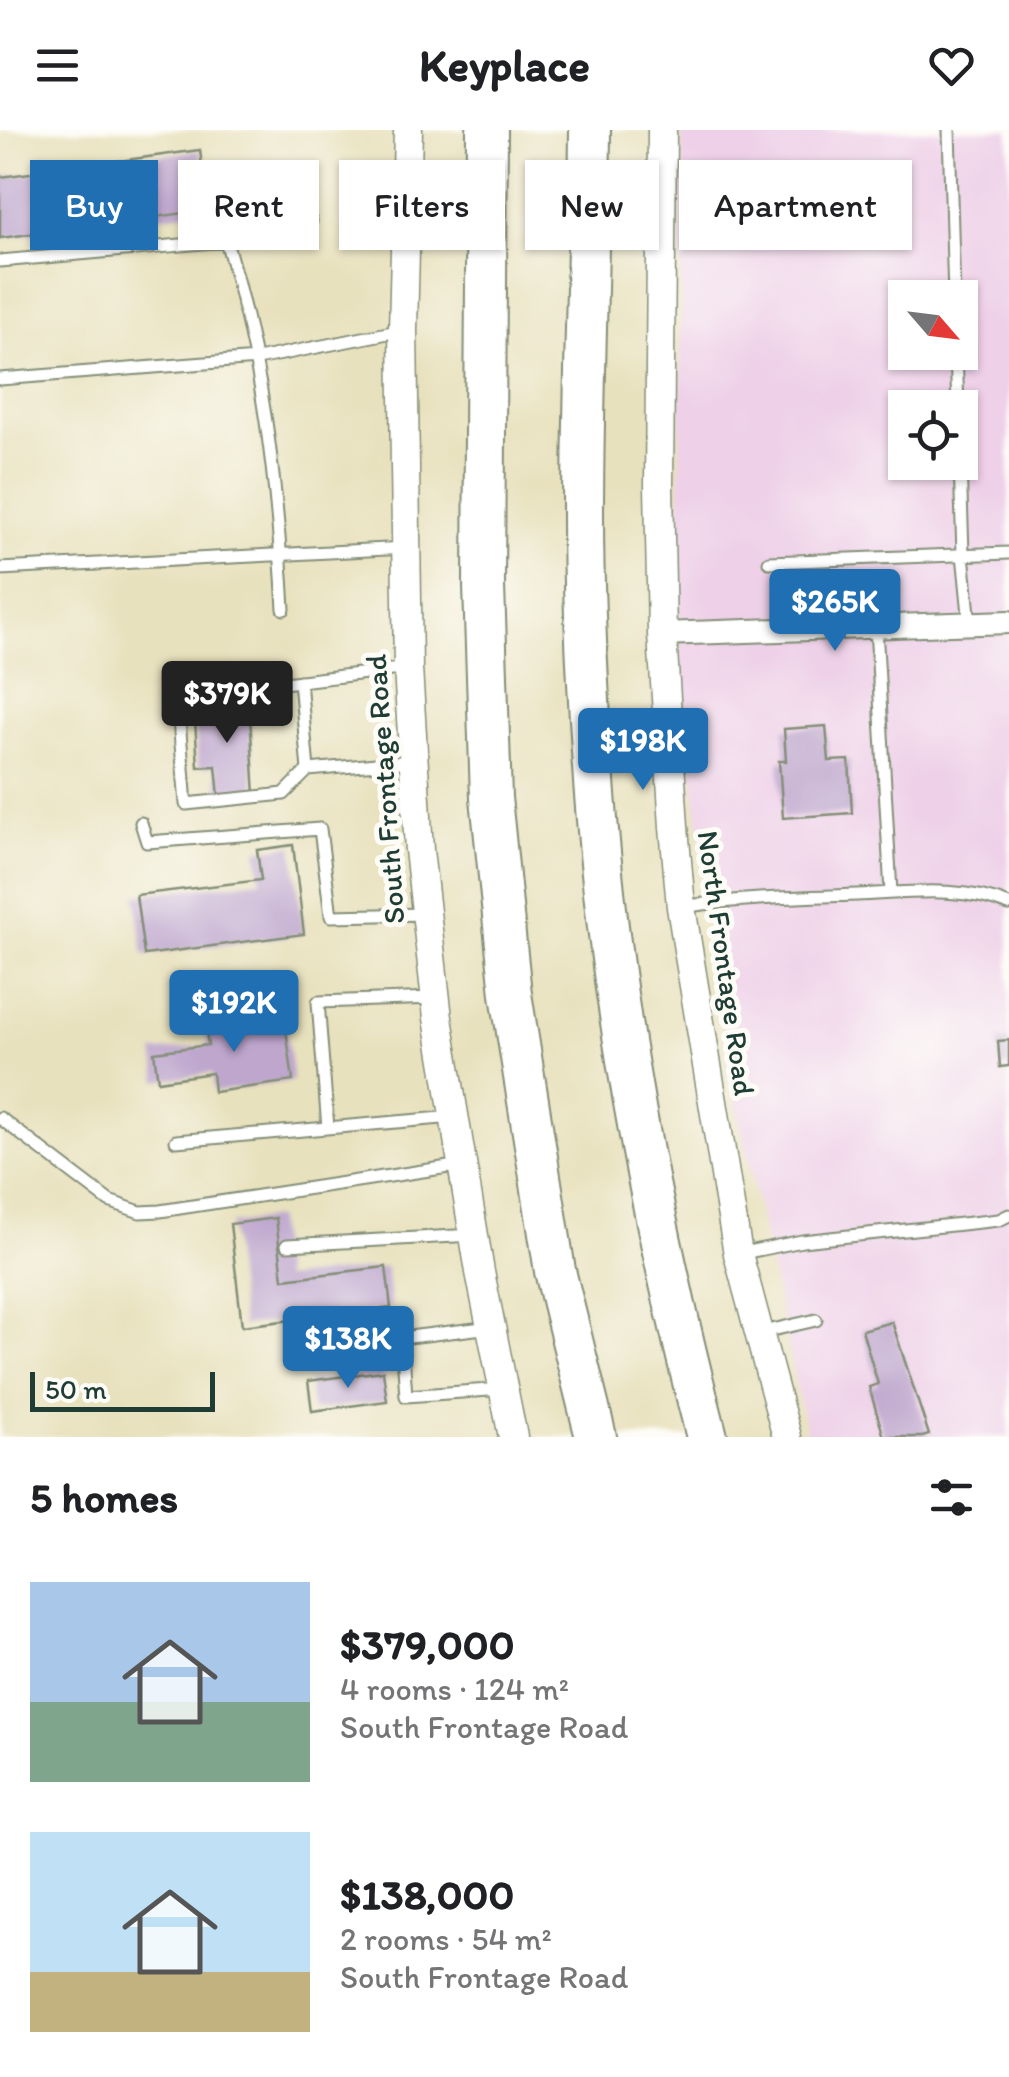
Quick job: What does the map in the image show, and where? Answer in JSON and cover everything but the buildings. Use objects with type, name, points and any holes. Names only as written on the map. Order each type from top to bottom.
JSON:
[{"type":"highway","points":[[486,130],[484,586],[490,798],[511,994],[555,1271],[596,1437]]},
{"type":"highway","points":[[590,130],[583,518],[592,752],[611,954],[637,1125],[706,1437]]},
{"type":"street","name":"South Frontage Road","points":[[408,130],[403,330],[406,548],[408,668],[419,850],[454,1116],[512,1437]]},
{"type":"street","name":"North Frontage Road","points":[[662,130],[658,486],[662,634],[681,907],[738,1254],[787,1437]]},
{"type":"street","points":[[662,634],[1009,622]]},
{"type":"lane","points":[[948,130],[953,280]]},
{"type":"lane","points":[[0,262],[178,246]]},
{"type":"lane","points":[[228,250],[257,359],[275,480],[284,610]]},
{"type":"lane","points":[[0,379],[257,359],[403,330]]},
{"type":"lane","points":[[961,480],[970,624]]},
{"type":"lane","points":[[0,568],[406,548]]},
{"type":"lane","points":[[769,562],[1009,552]]},
{"type":"lane","points":[[876,627],[891,893]]},
{"type":"lane","points":[[408,668],[177,696],[186,804],[284,794],[308,770],[413,760]]},
{"type":"lane","points":[[300,681],[308,770]]},
{"type":"lane","points":[[141,823],[147,842],[320,829],[332,916],[426,914]]},
{"type":"lane","points":[[681,907],[738,898],[891,893],[972,893],[1009,905]]},
{"type":"lane","points":[[328,1128],[318,1002],[436,998]]},
{"type":"lane","points":[[176,1141],[454,1116]]},
{"type":"lane","points":[[0,1118],[108,1200],[140,1212],[462,1165]]},
{"type":"lane","points":[[738,1254],[802,1241],[952,1227],[1009,1215]]},
{"type":"lane","points":[[288,1245],[474,1234]]},
{"type":"lane","points":[[759,1332],[816,1320]]},
{"type":"lane","points":[[360,1344],[492,1327]]},
{"type":"lane","points":[[402,1338],[406,1396],[503,1389]]},
{"type":"shaded area","points":[[682,130],[1009,130],[1009,1437],[807,1437],[731,1080],[679,664],[681,250],[912,250],[912,160],[682,160]]}]
